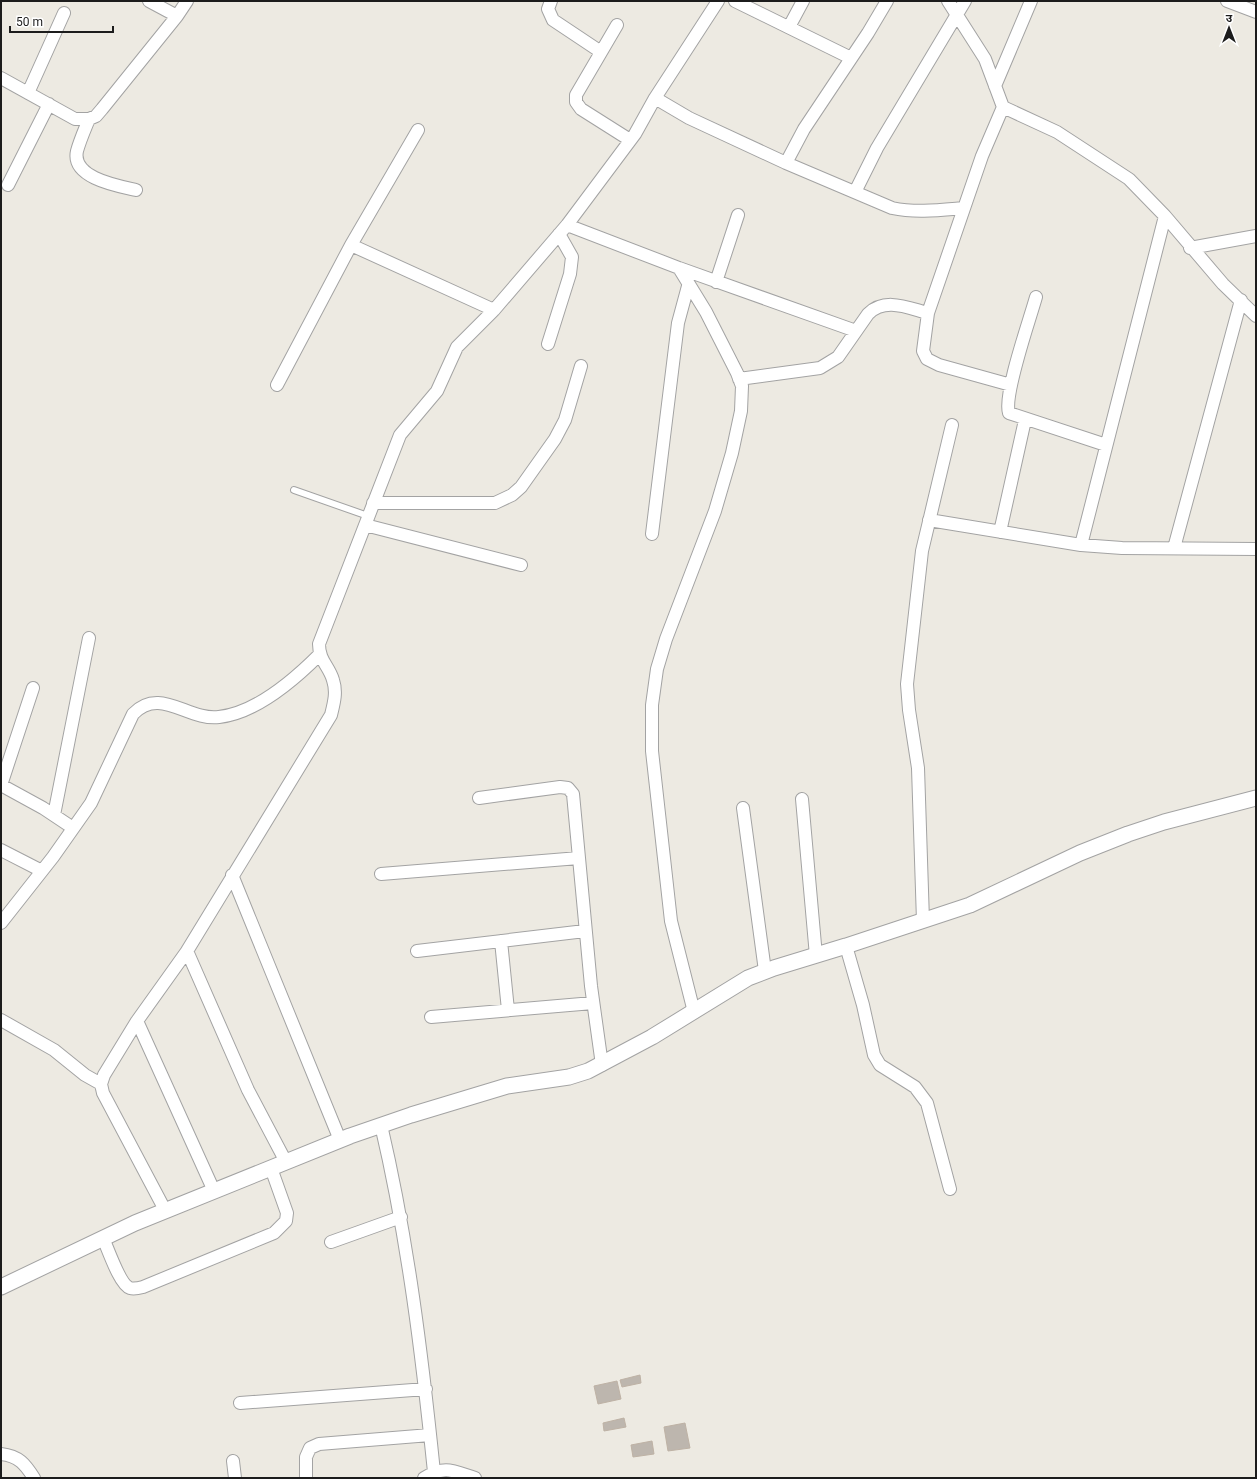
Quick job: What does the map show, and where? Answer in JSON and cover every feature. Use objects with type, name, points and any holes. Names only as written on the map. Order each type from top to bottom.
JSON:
[{"type":"street","points":[[149,1],[177,16]]},
{"type":"street","points":[[1,78],[75,119],[89,119],[96,116],[102,109],[177,16],[187,1]]},
{"type":"street","points":[[551,1],[548,9],[553,20],[601,52]]},
{"type":"street","points":[[166,1210],[116,1120],[103,1093],[102,1084],[104,1076],[137,1021],[187,951],[330,715],[335,693],[333,679],[319,655],[319,644],[400,435],[437,391],[456,347],[494,310],[563,230],[630,140],[655,98],[718,1]]},
{"type":"street","points":[[735,1],[851,58]]},
{"type":"street","points":[[788,27],[803,1]]},
{"type":"street","points":[[786,162],[804,129],[887,1]]},
{"type":"street","points":[[948,1],[985,59],[1003,107],[982,156],[928,312],[923,341],[923,351],[927,359],[939,365],[1011,386]]},
{"type":"street","points":[[855,192],[877,148],[958,16],[965,1]]},
{"type":"street","points":[[995,86],[1031,1]]},
{"type":"street","points":[[1227,1],[1256,12]]},
{"type":"street","points":[[28,93],[64,13]]},
{"type":"street","points":[[617,25],[576,96],[576,102],[581,109],[630,140]]},
{"type":"street","points":[[655,98],[689,118],[892,208],[926,211],[964,208]]},
{"type":"street","points":[[8,185],[49,104]]},
{"type":"street","points":[[1003,107],[1057,132],[1129,179],[1165,216],[1190,248],[1223,284],[1256,316]]},
{"type":"street","points":[[89,119],[77,152],[77,161],[81,169],[92,177],[104,182],[136,190]]},
{"type":"street","points":[[277,385],[351,245],[418,130]]},
{"type":"street","points":[[716,282],[738,215]]},
{"type":"street","points":[[1081,545],[1165,216]]},
{"type":"street","points":[[563,230],[679,268],[856,331]]},
{"type":"street","points":[[548,344],[571,268],[572,257],[563,230]]},
{"type":"street","points":[[1190,248],[1256,236]]},
{"type":"street","points":[[351,245],[494,310]]},
{"type":"street","points":[[679,268],[688,286],[706,312],[742,386],[741,411],[732,453],[715,511],[666,639],[658,669],[652,705],[652,751],[670,921],[694,1012]]},
{"type":"street","points":[[652,534],[678,323],[688,286]]},
{"type":"street","points":[[1036,297],[1011,386],[1007,407],[1009,413],[1025,420],[1106,445]]},
{"type":"street","points":[[1174,548],[1241,300]]},
{"type":"street","points":[[739,379],[820,368],[838,357],[868,314],[880,305],[894,304],[928,312]]},
{"type":"street","points":[[373,503],[495,503],[512,495],[521,487],[555,439],[565,420],[581,366]]},
{"type":"street","points":[[1000,532],[1025,420]]},
{"type":"street","points":[[923,921],[918,768],[909,710],[907,684],[922,551],[952,425]]},
{"type":"street","points":[[929,520],[1081,545],[1122,548],[1256,549]]},
{"type":"street","points":[[366,521],[521,566]]},
{"type":"street","points":[[54,815],[89,638]]},
{"type":"street","points":[[1,923],[42,871],[91,802],[133,714],[141,706],[151,702],[160,703],[197,715],[217,718],[235,714],[251,707],[297,677],[319,655]]},
{"type":"street","points":[[33,688],[1,785],[20,794],[72,828]]},
{"type":"street","points":[[479,798],[560,787],[568,788],[573,794],[585,931],[602,1065]]},
{"type":"street","points":[[1,1287],[135,1222],[340,1140],[507,1086],[569,1077],[602,1065],[694,1012],[748,978],[970,905],[1080,853],[1128,834],[1164,822],[1256,798]]},
{"type":"street","points":[[802,799],[816,956]]},
{"type":"street","points":[[743,808],[766,971]]},
{"type":"street","points":[[1,850],[42,871]]},
{"type":"street","points":[[381,874],[579,858]]},
{"type":"street","points":[[232,875],[340,1140]]},
{"type":"street","points":[[417,951],[585,931]]},
{"type":"street","points":[[501,941],[508,1010]]},
{"type":"street","points":[[846,946],[863,1005],[874,1055],[880,1065],[915,1087],[927,1103],[950,1189]]},
{"type":"street","points":[[187,951],[248,1090],[286,1162]]},
{"type":"street","points":[[431,1017],[593,1003]]},
{"type":"street","points":[[1,1020],[54,1050],[84,1076],[102,1084]]},
{"type":"street","points":[[137,1021],[214,1191]]},
{"type":"street","points":[[381,1126],[401,1217],[416,1307],[430,1435],[429,1475],[446,1470],[475,1478]]},
{"type":"street","points":[[103,1238],[124,1283],[130,1288],[136,1288],[143,1287],[274,1233],[286,1221],[286,1212],[271,1168]]},
{"type":"street","points":[[331,1242],[401,1217]]},
{"type":"street","points":[[240,1403],[426,1389]]},
{"type":"street","points":[[306,1478],[306,1457],[310,1448],[318,1444],[430,1435]]},
{"type":"street","points":[[1,1454],[22,1460],[34,1478]]},
{"type":"street","points":[[233,1461],[235,1478]]},
{"type":"lane","points":[[294,490],[366,521]]},
{"type":"building","points":[[640,1375],[641,1383],[622,1387],[620,1380]]},
{"type":"building","points":[[617,1381],[621,1399],[598,1404],[594,1386]]},
{"type":"building","points":[[624,1418],[626,1427],[604,1431],[603,1423]]},
{"type":"building","points":[[685,1423],[690,1448],[668,1451],[664,1427]]},
{"type":"building","points":[[652,1441],[654,1454],[633,1457],[631,1445]]}]
